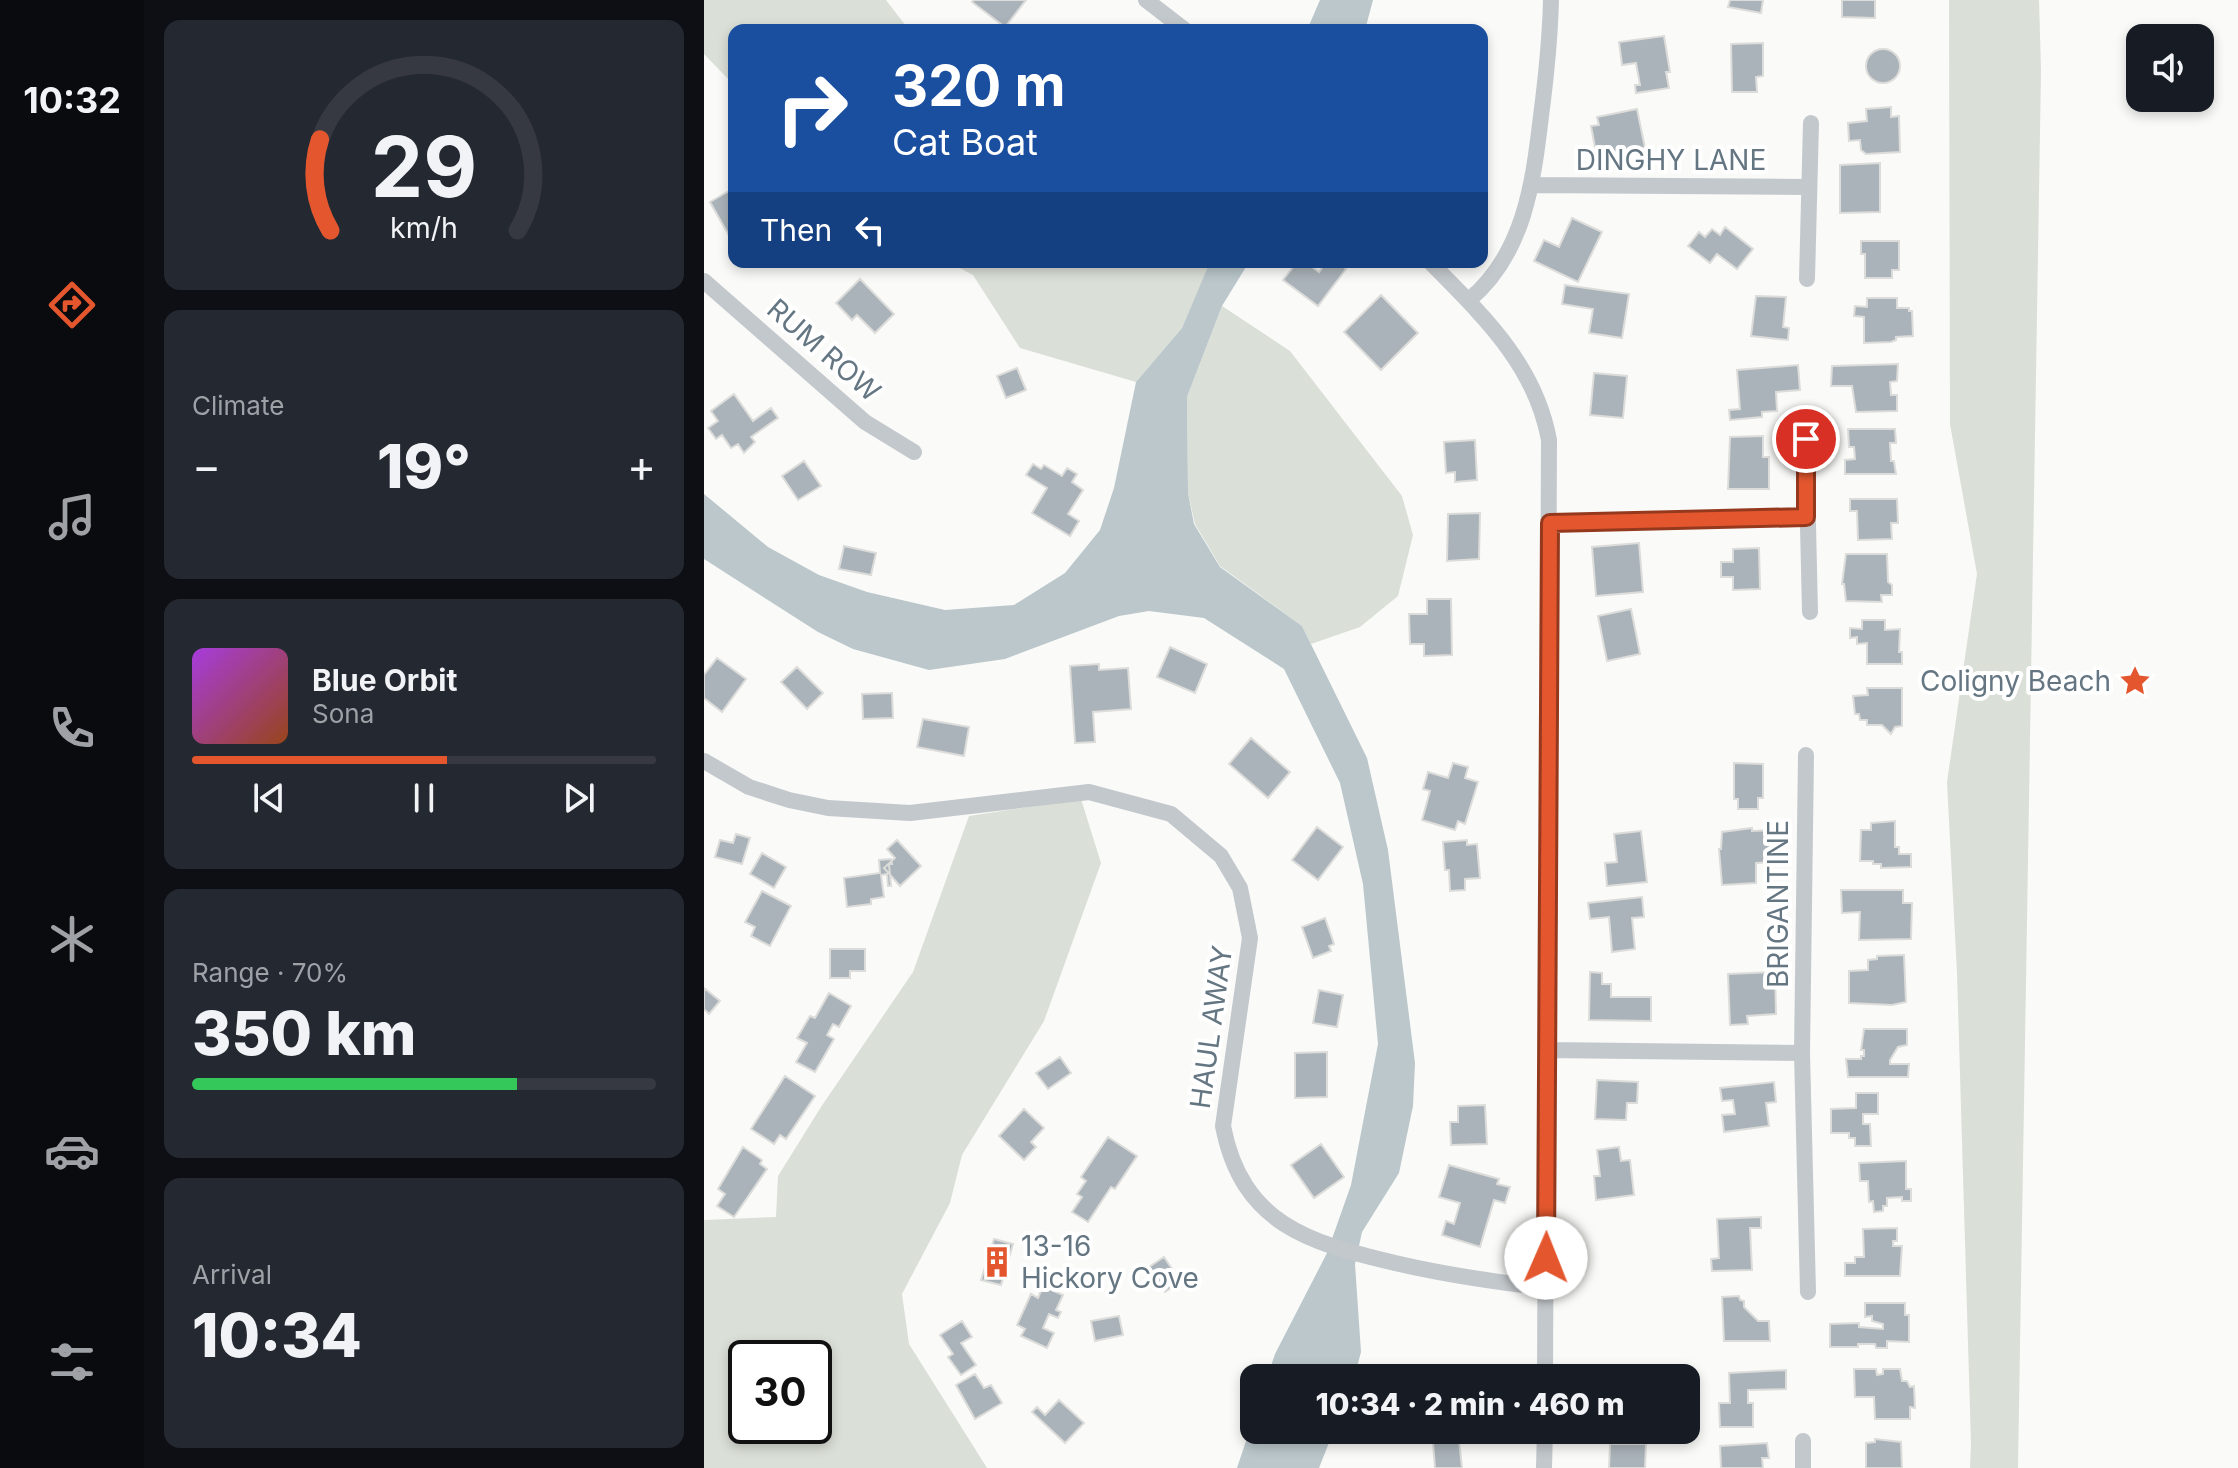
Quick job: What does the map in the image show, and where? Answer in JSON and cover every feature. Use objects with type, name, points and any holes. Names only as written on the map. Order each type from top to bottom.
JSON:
[{"type":"street","points":[[1146,0],[1177,24]]},
{"type":"street","points":[[1469,300],[1484,288],[1509,253],[1533,185],[1550,47],[1551,0]]},
{"type":"street","points":[[1807,279],[1811,123]]},
{"type":"street","name":"DINGHY LANE","points":[[1533,185],[1809,187]]},
{"type":"street","points":[[1436,268],[1469,300],[1525,371],[1544,413],[1551,464],[1545,1364]]},
{"type":"street","name":"RUM ROW","points":[[704,281],[865,422],[914,452]]},
{"type":"street","points":[[1806,439],[1810,612]]},
{"type":"street","points":[[1550,523],[1806,517]]},
{"type":"street","name":"BRIGANTINE","points":[[1806,755],[1802,1053],[1808,1292]]},
{"type":"street","name":"HAUL AWAY","points":[[704,761],[749,787],[828,808],[910,813],[1089,792],[1171,814],[1221,856],[1240,888],[1250,938],[1223,1126],[1229,1154],[1263,1208],[1296,1233],[1320,1244],[1465,1279],[1546,1288]]},
{"type":"street","points":[[1548,1050],[1802,1053]]},
{"type":"street","points":[[1803,1441],[1803,1468]]},
{"type":"street","points":[[1544,1468],[1545,1444]]},
{"type":"shaded area","points":[[704,0],[886,0],[904,24],[728,24],[728,79],[704,54]]},
{"type":"shaded area","points":[[1320,0],[1373,0],[1367,24],[1310,24]]},
{"type":"shaded area","points":[[1949,0],[2039,0],[2041,70],[2018,1468],[1970,1468],[1957,973],[1947,782],[1977,574],[1950,424]]},
{"type":"shaded area","points":[[960,268],[1208,268],[1182,328],[1136,382],[1020,348],[973,275]]},
{"type":"shaded area","points":[[1207,268],[1245,268],[1222,306],[1187,397],[1188,493],[1194,524],[1220,567],[1302,626],[1367,758],[1388,850],[1415,1063],[1413,1106],[1399,1173],[1362,1232],[1355,1264],[1361,1352],[1358,1364],[1272,1364],[1327,1253],[1351,1185],[1378,1044],[1363,884],[1340,783],[1284,669],[1204,618],[1149,611],[1119,616],[1005,659],[929,670],[853,649],[818,632],[704,559],[704,494],[768,547],[819,575],[867,592],[945,610],[1014,605],[1065,573],[1100,530],[1114,488],[1136,382],[1182,328]]},
{"type":"shaded area","points":[[1222,306],[1290,351],[1402,496],[1413,535],[1398,596],[1360,627],[1311,644],[1302,626],[1220,566],[1195,524],[1188,493],[1187,397]]},
{"type":"shaded area","points":[[1081,799],[1101,863],[1044,1021],[962,1155],[950,1203],[902,1294],[909,1344],[987,1468],[704,1468],[704,1220],[776,1217],[778,1176],[913,972],[969,816]]},
{"type":"shaded area","points":[[1245,1444],[1328,1444],[1319,1468],[1237,1468]]},
{"type":"building","points":[[1026,0],[1007,24],[1001,24],[972,2]]},
{"type":"building","points":[[1730,0],[1763,0],[1761,13],[1728,7]]},
{"type":"building","points":[[1842,0],[1875,0],[1875,18],[1842,17]]},
{"type":"building","points":[[1664,36],[1670,72],[1666,72],[1669,88],[1636,93],[1635,85],[1640,85],[1636,63],[1622,65],[1619,42]]},
{"type":"building","points":[[1763,43],[1763,76],[1756,77],[1757,92],[1732,92],[1731,44]]},
{"type":"building","points":[[1883,49],[1895,54],[1900,66],[1895,78],[1883,83],[1871,78],[1866,66],[1871,54]]},
{"type":"building","points":[[1891,107],[1891,117],[1899,116],[1900,152],[1866,154],[1861,150],[1860,140],[1849,141],[1848,123],[1867,121],[1866,109]]},
{"type":"building","points":[[1637,109],[1645,148],[1597,158],[1591,126],[1599,125],[1597,117]]},
{"type":"building","points":[[1880,163],[1880,212],[1840,213],[1840,165]]},
{"type":"building","points":[[728,192],[728,234],[710,202]]},
{"type":"building","points":[[1572,218],[1602,232],[1578,282],[1534,261],[1544,240],[1559,247]]},
{"type":"building","points":[[1725,227],[1753,249],[1737,269],[1717,254],[1710,263],[1688,246],[1699,232],[1705,237],[1712,229],[1720,235]]},
{"type":"building","points":[[1861,241],[1899,241],[1899,270],[1892,270],[1892,278],[1865,278],[1865,254],[1861,254]]},
{"type":"building","points":[[1292,268],[1313,268],[1319,272],[1322,268],[1346,269],[1318,306],[1283,280]]},
{"type":"building","points":[[860,279],[894,314],[875,333],[857,315],[852,320],[836,303]]},
{"type":"building","points":[[1565,285],[1629,294],[1622,338],[1589,333],[1593,309],[1562,304]]},
{"type":"building","points":[[1381,295],[1418,333],[1381,370],[1344,332]]},
{"type":"building","points":[[1756,296],[1786,297],[1783,327],[1789,328],[1788,340],[1751,336]]},
{"type":"building","points":[[1867,298],[1897,298],[1897,308],[1912,311],[1913,336],[1896,337],[1891,342],[1864,343],[1864,317],[1854,316],[1855,306],[1867,307]]},
{"type":"building","points":[[1898,364],[1897,381],[1890,382],[1891,395],[1897,395],[1897,411],[1856,412],[1852,386],[1831,386],[1832,366]]},
{"type":"building","points":[[1798,365],[1800,390],[1776,392],[1777,411],[1762,412],[1762,417],[1730,420],[1729,410],[1740,409],[1737,370]]},
{"type":"building","points":[[1017,368],[1026,390],[1006,398],[997,376]]},
{"type":"building","points":[[1594,373],[1627,376],[1623,418],[1590,415]]},
{"type":"building","points":[[734,394],[753,421],[771,408],[778,418],[751,437],[755,442],[744,453],[738,444],[731,448],[722,435],[716,439],[708,428],[718,421],[711,411]]},
{"type":"building","points":[[1848,429],[1895,429],[1896,443],[1890,443],[1891,461],[1894,461],[1896,474],[1845,474],[1845,460],[1855,459],[1854,447],[1849,447]]},
{"type":"building","points":[[1763,436],[1763,457],[1769,457],[1769,489],[1728,489],[1730,437]]},
{"type":"building","points":[[1475,440],[1477,480],[1455,482],[1455,472],[1446,473],[1444,442]]},
{"type":"building","points":[[804,461],[821,486],[798,500],[782,476]]},
{"type":"building","points":[[1033,464],[1041,469],[1044,465],[1062,476],[1067,468],[1077,474],[1072,482],[1083,490],[1068,514],[1079,521],[1070,536],[1032,513],[1047,488],[1026,475]]},
{"type":"building","points":[[1850,499],[1897,499],[1898,523],[1891,523],[1892,539],[1858,540],[1857,511],[1850,511]]},
{"type":"building","points":[[1480,513],[1479,559],[1447,561],[1448,514]]},
{"type":"building","points":[[1639,543],[1643,592],[1596,596],[1592,547]]},
{"type":"building","points":[[844,546],[876,553],[871,575],[839,569]]},
{"type":"building","points":[[1759,548],[1760,589],[1733,590],[1733,577],[1721,577],[1721,562],[1733,562],[1733,549]]},
{"type":"building","points":[[1846,554],[1887,554],[1892,595],[1881,595],[1882,602],[1846,601],[1842,584]]},
{"type":"building","points":[[1427,599],[1451,599],[1452,655],[1424,656],[1424,644],[1410,644],[1409,614],[1427,614]]},
{"type":"building","points":[[1631,609],[1640,654],[1607,661],[1598,616]]},
{"type":"building","points":[[1862,620],[1885,620],[1885,630],[1900,629],[1902,664],[1867,664],[1867,643],[1857,644],[1857,637],[1850,638],[1850,628],[1862,629]]},
{"type":"building","points":[[1170,647],[1207,664],[1195,693],[1157,677]]},
{"type":"building","points":[[717,658],[746,679],[722,712],[704,698],[704,675]]},
{"type":"building","points":[[1099,664],[1099,670],[1128,668],[1131,709],[1093,712],[1095,742],[1075,743],[1070,666]]},
{"type":"building","points":[[797,667],[823,693],[807,709],[781,682]]},
{"type":"building","points":[[1867,688],[1902,688],[1902,726],[1895,727],[1891,734],[1882,725],[1867,725],[1867,720],[1860,720],[1859,714],[1855,714],[1853,696],[1868,695]]},
{"type":"building","points":[[892,693],[893,718],[863,719],[862,694]]},
{"type":"building","points":[[923,719],[969,727],[964,756],[917,747]]},
{"type":"building","points":[[1251,738],[1290,772],[1268,798],[1229,764]]},
{"type":"building","points":[[1453,763],[1468,767],[1465,778],[1478,782],[1465,824],[1458,821],[1455,830],[1422,820],[1430,791],[1423,789],[1428,772],[1448,778]]},
{"type":"building","points":[[1734,763],[1763,764],[1763,798],[1758,798],[1758,809],[1738,809],[1738,799],[1734,799]]},
{"type":"building","points":[[1895,821],[1895,847],[1899,847],[1899,854],[1911,854],[1911,867],[1881,868],[1881,864],[1873,864],[1873,861],[1860,861],[1861,830],[1871,830],[1871,823]]},
{"type":"building","points":[[1317,827],[1343,847],[1318,880],[1292,860]]},
{"type":"building","points":[[1752,828],[1752,831],[1774,830],[1775,862],[1756,863],[1756,883],[1722,885],[1719,849],[1722,832]]},
{"type":"building","points":[[1641,831],[1647,882],[1607,886],[1605,863],[1617,862],[1614,834]]},
{"type":"building","points":[[736,834],[750,838],[742,864],[715,857],[720,840],[733,843]]},
{"type":"building","points":[[897,840],[921,866],[900,886],[884,868],[895,858],[887,849]]},
{"type":"building","points":[[1467,840],[1467,845],[1477,844],[1480,878],[1465,879],[1465,890],[1450,891],[1443,842]]},
{"type":"building","points":[[762,853],[786,867],[774,888],[750,874]]},
{"type":"building","points":[[891,859],[891,886],[888,886],[887,874],[881,875],[884,897],[871,899],[871,904],[847,907],[844,878],[880,873],[879,860]]},
{"type":"building","points":[[1841,890],[1903,890],[1903,903],[1912,903],[1911,939],[1859,940],[1860,912],[1842,913]]},
{"type":"building","points":[[762,891],[791,906],[770,946],[751,936],[755,927],[745,922]]},
{"type":"building","points":[[1642,897],[1644,917],[1632,918],[1635,949],[1612,952],[1609,917],[1590,919],[1588,903]]},
{"type":"building","points":[[1325,918],[1334,944],[1329,946],[1331,951],[1313,958],[1302,927]]},
{"type":"building","points":[[830,949],[865,949],[865,971],[850,971],[850,978],[830,978]]},
{"type":"building","points":[[1904,955],[1906,1002],[1892,1005],[1849,1003],[1849,971],[1868,970],[1868,960],[1877,959],[1877,956]]},
{"type":"building","points":[[1590,972],[1602,973],[1602,984],[1611,984],[1611,997],[1651,997],[1651,1021],[1589,1020]]},
{"type":"building","points":[[1775,972],[1776,1014],[1747,1016],[1748,1024],[1730,1025],[1728,974]]},
{"type":"building","points":[[704,988],[720,1001],[709,1014],[704,1009]]},
{"type":"building","points":[[1319,990],[1343,995],[1337,1027],[1313,1023]]},
{"type":"building","points":[[829,993],[851,1006],[839,1027],[833,1024],[827,1035],[834,1039],[815,1072],[796,1062],[807,1043],[797,1038],[810,1016],[815,1018]]},
{"type":"building","points":[[1864,1029],[1907,1029],[1907,1045],[1898,1047],[1890,1064],[1909,1064],[1908,1077],[1848,1077],[1846,1059],[1861,1059],[1864,1056],[1864,1050],[1861,1050]]},
{"type":"building","points":[[1327,1052],[1327,1097],[1295,1098],[1295,1053]]},
{"type":"building","points":[[1060,1057],[1071,1073],[1048,1089],[1036,1073]]},
{"type":"building","points":[[785,1076],[815,1096],[786,1139],[780,1135],[774,1144],[751,1129]]},
{"type":"building","points":[[1597,1080],[1638,1082],[1637,1103],[1627,1103],[1626,1120],[1595,1119]]},
{"type":"building","points":[[1774,1082],[1776,1102],[1766,1103],[1769,1126],[1724,1132],[1722,1115],[1735,1114],[1733,1100],[1722,1101],[1720,1088]]},
{"type":"building","points":[[1856,1093],[1878,1093],[1878,1114],[1863,1114],[1863,1124],[1870,1124],[1871,1146],[1855,1146],[1855,1138],[1849,1138],[1849,1133],[1831,1133],[1831,1109],[1856,1108]]},
{"type":"building","points":[[1485,1105],[1487,1144],[1451,1145],[1450,1122],[1458,1122],[1458,1106]]},
{"type":"building","points":[[1024,1109],[1044,1128],[1031,1142],[1036,1147],[1024,1160],[999,1136]]},
{"type":"building","points":[[1108,1137],[1137,1156],[1088,1222],[1072,1212],[1082,1197],[1077,1194],[1086,1181],[1081,1177]]},
{"type":"building","points":[[1321,1144],[1344,1177],[1314,1198],[1291,1165]]},
{"type":"building","points":[[743,1147],[762,1160],[760,1164],[767,1169],[734,1217],[717,1206],[725,1194],[718,1189]]},
{"type":"building","points":[[1619,1147],[1621,1161],[1630,1160],[1634,1195],[1596,1200],[1594,1176],[1600,1176],[1597,1150]]},
{"type":"building","points":[[1906,1161],[1906,1189],[1911,1189],[1911,1201],[1902,1201],[1902,1197],[1887,1198],[1883,1211],[1874,1212],[1873,1201],[1869,1202],[1868,1181],[1860,1181],[1859,1163]]},
{"type":"building","points":[[1449,1165],[1499,1179],[1497,1184],[1510,1187],[1505,1203],[1494,1200],[1480,1247],[1442,1235],[1446,1221],[1454,1224],[1460,1203],[1439,1197]]},
{"type":"building","points":[[1761,1217],[1761,1228],[1750,1228],[1752,1270],[1712,1271],[1711,1259],[1719,1258],[1717,1219]]},
{"type":"building","points":[[1897,1228],[1897,1241],[1893,1241],[1893,1246],[1902,1246],[1900,1276],[1845,1276],[1845,1263],[1855,1263],[1855,1257],[1864,1257],[1863,1229]]},
{"type":"building","name":"13-16 Hickory Cove","points":[[994,1239],[1013,1244],[1001,1285],[981,1280]]},
{"type":"building","points":[[1164,1257],[1183,1285],[1165,1292],[1149,1267]]},
{"type":"building","points":[[1043,1286],[1063,1295],[1056,1310],[1061,1312],[1058,1318],[1049,1314],[1043,1328],[1054,1333],[1047,1348],[1021,1336],[1025,1329],[1017,1325],[1031,1294],[1038,1298]]},
{"type":"building","points":[[1739,1296],[1744,1301],[1744,1307],[1758,1321],[1769,1321],[1770,1341],[1724,1341],[1722,1297]]},
{"type":"building","points":[[1865,1303],[1905,1303],[1905,1315],[1909,1315],[1909,1342],[1887,1341],[1887,1348],[1876,1348],[1875,1344],[1830,1347],[1830,1324],[1859,1323],[1859,1327],[1883,1329],[1883,1324],[1872,1321],[1872,1316],[1865,1317]]},
{"type":"building","points":[[1119,1316],[1123,1335],[1095,1341],[1091,1321]]},
{"type":"building","points":[[962,1321],[972,1337],[961,1343],[976,1365],[961,1375],[948,1357],[953,1354],[940,1335]]},
{"type":"building","points":[[1854,1369],[1876,1369],[1877,1375],[1883,1374],[1883,1369],[1900,1369],[1902,1381],[1907,1381],[1910,1387],[1914,1386],[1915,1408],[1910,1407],[1910,1419],[1875,1419],[1874,1397],[1855,1397]]},
{"type":"building","points":[[1786,1370],[1786,1389],[1748,1390],[1748,1403],[1753,1403],[1753,1427],[1720,1427],[1719,1403],[1730,1403],[1729,1373]]},
{"type":"building","points":[[975,1374],[984,1388],[991,1385],[1002,1403],[975,1419],[956,1385]]},
{"type":"building","points":[[1059,1400],[1084,1423],[1065,1443],[1032,1412],[1037,1407],[1045,1415]]},
{"type":"building","points":[[1875,1439],[1901,1442],[1902,1468],[1866,1468],[1866,1443],[1875,1442]]},
{"type":"building","points":[[1767,1443],[1769,1458],[1762,1458],[1763,1468],[1721,1468],[1720,1446]]},
{"type":"building","points":[[1433,1444],[1459,1444],[1462,1468],[1435,1468]]},
{"type":"building","points":[[1610,1444],[1646,1444],[1645,1468],[1609,1468]]},
{"type":"place","name":"Coligny Beach","points":[[2135,681]]},
{"type":"place","name":"13-16 Hickory Cove","points":[[997,1262]]},
{"type":"route","points":[[1546,1258],[1550,523],[1806,517],[1806,439]]}]
